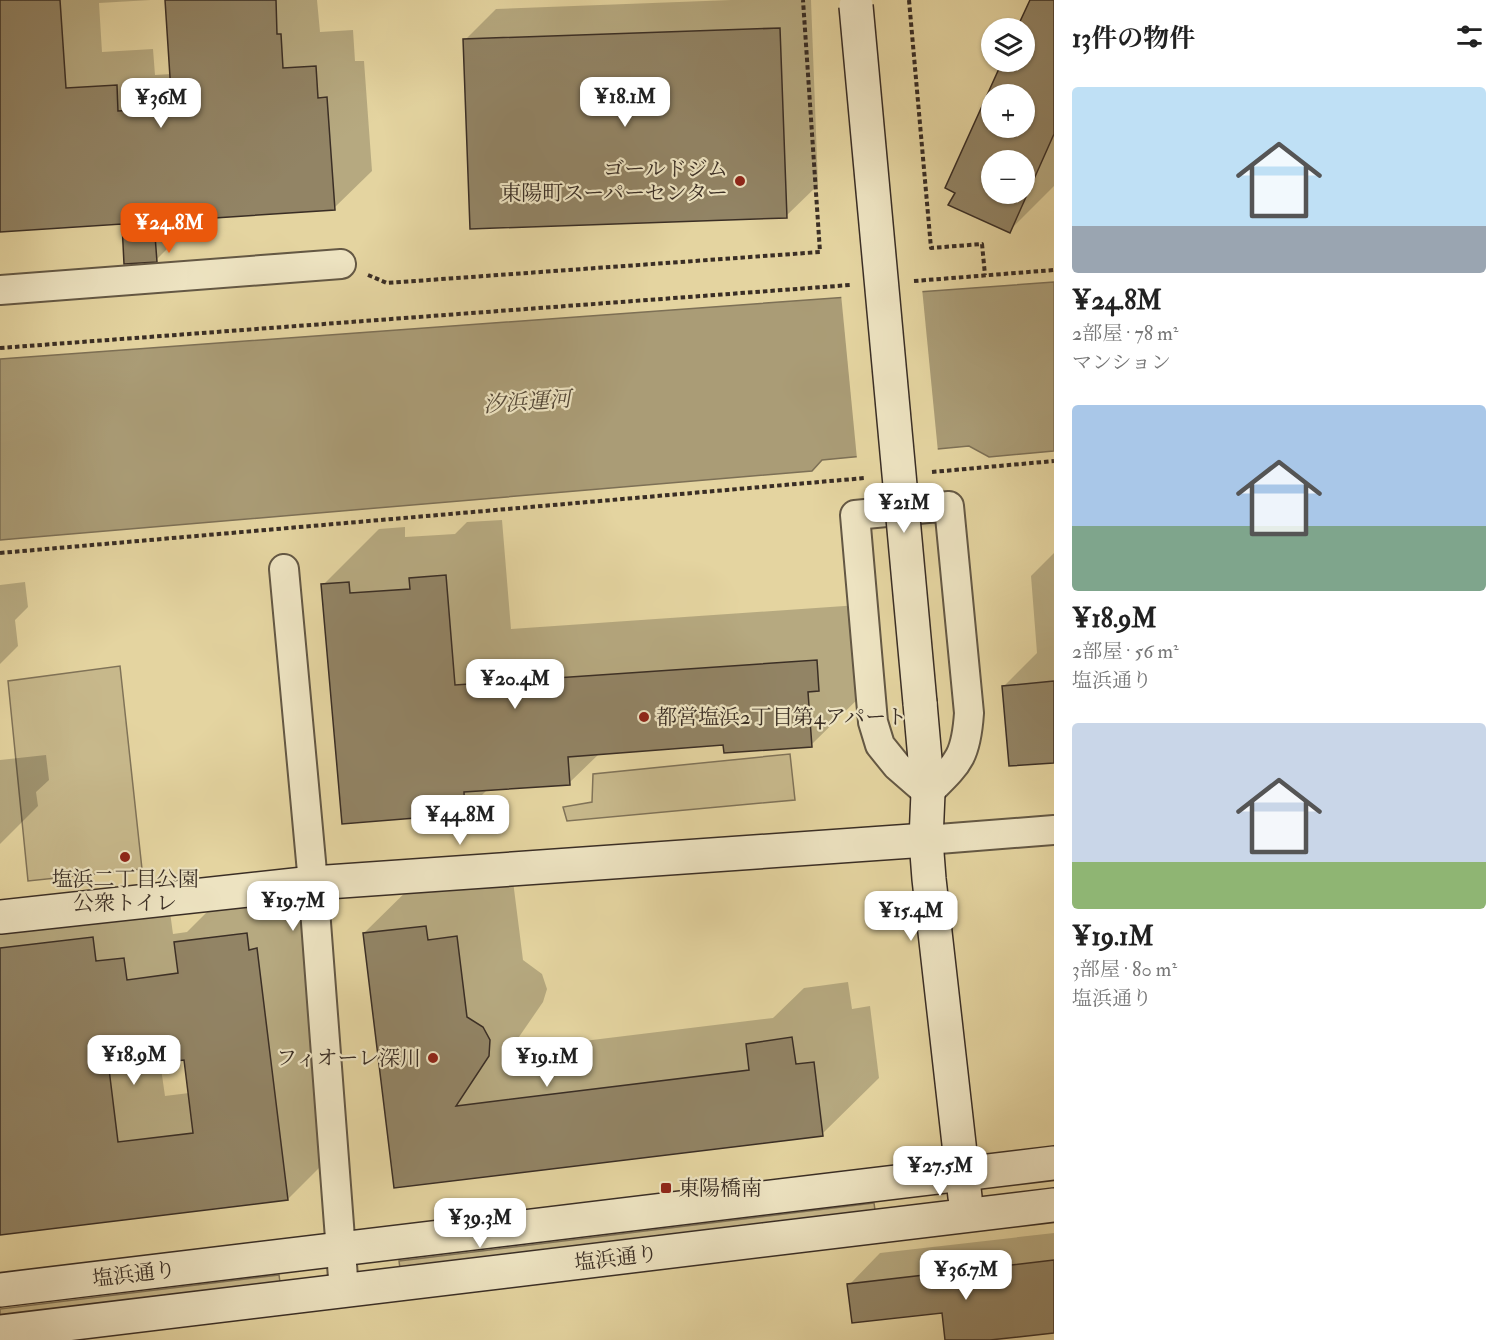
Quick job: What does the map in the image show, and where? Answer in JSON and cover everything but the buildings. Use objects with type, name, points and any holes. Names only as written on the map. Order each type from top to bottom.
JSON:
[{"type":"street","points":[[855,3],[928,793],[926,840],[967,1215]]},
{"type":"street","points":[[0,290],[341,264]]},
{"type":"street","points":[[949,506],[969,714],[967,737],[958,763],[928,793],[897,766],[880,745],[873,722],[855,515],[949,506]]},
{"type":"street","points":[[284,569],[313,883],[344,1291]]},
{"type":"street","points":[[0,917],[313,883],[1054,830]]},
{"type":"street","name":"塩浜通り","points":[[0,1290],[1054,1163]]},
{"type":"street","name":"塩浜通り","points":[[0,1332],[1054,1205]]},
{"type":"path","points":[[341,264],[387,283],[820,252],[803,0]]},
{"type":"path","points":[[909,0],[931,248],[982,244],[985,276]]},
{"type":"path","points":[[913,281],[1054,270]]},
{"type":"path","points":[[0,348],[854,285]]},
{"type":"path","points":[[924,473],[1054,461]]},
{"type":"path","points":[[0,553],[876,477]]},
{"type":"shaded area","points":[[120,666],[142,869],[28,881],[8,681]]},
{"type":"shaded area","points":[[790,754],[795,800],[567,821],[563,807],[592,802],[593,774]]},
{"type":"shaded area","points":[[874,1203],[875,1210],[400,1268],[399,1261]]},
{"type":"shaded area","points":[[279,1275],[280,1282],[0,1316],[0,1309]]},
{"type":"water","name":"汐浜運河","points":[[1054,282],[1054,451],[989,457],[969,446],[822,460],[812,471],[0,540],[0,359]]},
{"type":"pier","points":[[922,288],[938,452],[857,459],[841,294]]},
{"type":"place","name":"ゴールドジム 東陽町スーパーセンター","points":[[740,181]]},
{"type":"place","name":"都営塩浜2丁目第4アパート","points":[[644,717]]},
{"type":"place","name":"塩浜二丁目公園 公衆トイレ","points":[[125,857]]},
{"type":"place","name":"フィオーレ深川","points":[[433,1058]]},
{"type":"place","name":"東陽橋南","points":[[666,1188]]}]
